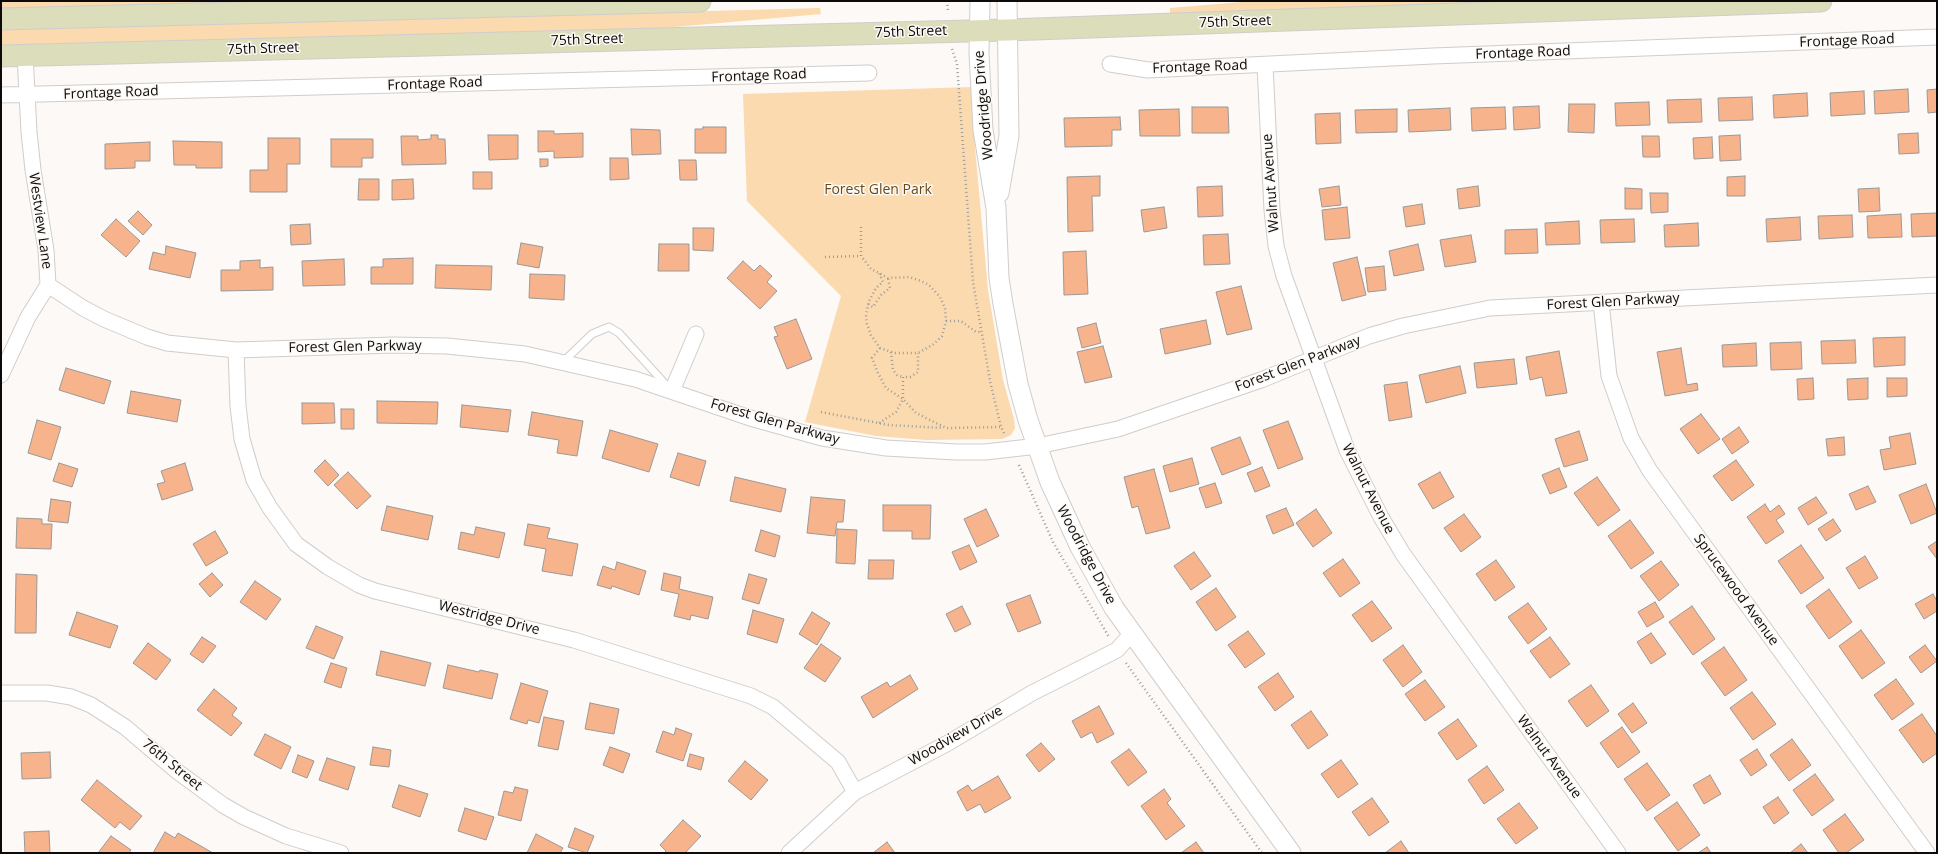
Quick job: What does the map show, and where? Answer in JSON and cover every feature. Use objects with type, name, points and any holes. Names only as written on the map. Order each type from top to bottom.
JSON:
[{"type":"main road","points":[[1,19],[700,1]]},
{"type":"main road","name":"75th Street","points":[[1,56],[1007,30],[1821,1]]},
{"type":"street","name":"Woodridge Drive","points":[[980,1],[979,30],[983,130],[996,208],[999,278],[1002,304],[1018,384],[1038,446],[1061,508],[1080,547],[1114,608],[1131,634],[1291,853]]},
{"type":"street","name":"Woodridge Drive","points":[[996,208],[1009,136],[1007,1]]},
{"type":"street","name":"Frontage Road","points":[[1110,64],[1148,70],[1457,55],[1937,37]]},
{"type":"street","name":"Westview Lane","points":[[1,375],[28,317],[48,285],[46,250],[33,170],[26,95],[25,56]]},
{"type":"street","name":"Walnut Avenue","points":[[1265,65],[1272,210],[1276,246],[1284,276],[1334,418],[1347,450],[1374,505],[1403,554],[1618,853]]},
{"type":"street","name":"Frontage Road","points":[[1,95],[869,73]]},
{"type":"street","name":"Forest Glen Parkway","points":[[48,285],[97,316],[147,337],[167,343],[236,350],[393,345],[447,346],[525,354],[634,379],[788,429],[822,438],[873,446],[956,452],[985,452],[1038,446],[1118,429],[1261,380],[1369,336],[1441,317],[1490,308],[1937,285]]},
{"type":"street","name":"Sprucewood Avenue","points":[[1601,302],[1609,376],[1631,438],[1650,471],[1927,853]]},
{"type":"street","points":[[672,391],[696,334]]},
{"type":"street","name":"Westridge Drive","points":[[236,350],[238,406],[242,439],[254,480],[270,508],[296,544],[328,567],[375,591],[574,640],[751,696],[773,707],[838,762],[855,792]]},
{"type":"street","name":"Woodview Drive","points":[[789,853],[855,792],[948,742],[1032,693],[1117,650],[1131,634]]},
{"type":"street","name":"76th Street","points":[[1,693],[47,693],[71,697],[91,705],[125,727],[178,772],[224,805],[244,817],[286,836],[341,853]]},
{"type":"lane","points":[[563,362],[592,334],[609,327],[619,333],[672,391]]},
{"type":"path","points":[[954,54],[957,64],[969,239]]},
{"type":"path","points":[[861,227],[861,256],[871,269],[879,273],[888,278],[909,277],[929,285],[940,297],[945,308],[946,321],[942,336],[934,344],[918,353],[891,352],[880,348],[871,335],[867,324],[866,315],[868,304],[876,288],[882,282],[879,273]]},
{"type":"path","points":[[825,257],[861,256]]},
{"type":"path","points":[[868,304],[873,307],[881,295],[890,288],[888,278]]},
{"type":"path","points":[[946,321],[961,321],[976,332],[981,332]]},
{"type":"path","points":[[880,348],[872,358],[886,388],[903,399],[916,413],[946,428]]},
{"type":"path","points":[[891,352],[893,370],[897,375],[903,377],[910,377],[918,372],[918,353]]},
{"type":"path","points":[[878,423],[896,412],[903,399],[903,377]]},
{"type":"path","points":[[821,412],[878,423],[946,428],[1001,427]]},
{"type":"path","points":[[1125,661],[1262,853]]},
{"type":"green space","points":[[1,1],[318,1],[1,11]]},
{"type":"green space","points":[[1254,1],[1566,1],[1170,14],[1170,8]]},
{"type":"green space","points":[[820,8],[821,14],[663,28],[1,45],[1,30]]},
{"type":"green space","name":"Forest Glen Park","points":[[973,87],[975,148],[988,290],[1003,380],[1014,419],[1015,428],[1011,435],[1002,439],[926,440],[876,436],[805,422],[841,296],[747,201],[743,94]]},
{"type":"building","points":[[1908,89],[1909,112],[1875,114],[1874,91]]},
{"type":"building","points":[[1937,89],[1937,112],[1928,113],[1927,90]]},
{"type":"building","points":[[1864,91],[1865,114],[1831,116],[1830,93]]},
{"type":"building","points":[[1807,93],[1808,116],[1774,118],[1773,95]]},
{"type":"building","points":[[1752,97],[1753,120],[1719,121],[1718,98]]},
{"type":"building","points":[[1701,99],[1702,122],[1668,123],[1667,100]]},
{"type":"building","points":[[1649,102],[1650,125],[1616,126],[1615,103]]},
{"type":"building","points":[[1569,104],[1595,104],[1594,133],[1568,132]]},
{"type":"building","points":[[1539,106],[1540,128],[1514,130],[1513,107]]},
{"type":"building","points":[[1192,107],[1228,107],[1229,133],[1192,133]]},
{"type":"building","points":[[1505,107],[1506,129],[1472,131],[1471,108]]},
{"type":"building","points":[[1450,108],[1451,130],[1409,132],[1408,110]]},
{"type":"building","points":[[1179,109],[1180,136],[1140,136],[1139,110]]},
{"type":"building","points":[[1397,109],[1397,132],[1356,133],[1355,110]]},
{"type":"building","points":[[1340,113],[1341,143],[1316,144],[1315,114]]},
{"type":"building","points":[[1120,117],[1121,130],[1112,130],[1112,146],[1065,147],[1064,118]]},
{"type":"building","points":[[703,127],[726,127],[726,153],[695,153],[695,129],[703,129]]},
{"type":"building","points":[[631,129],[660,130],[661,154],[632,155]]},
{"type":"building","points":[[538,131],[554,131],[554,134],[583,133],[583,157],[554,158],[554,151],[538,152]]},
{"type":"building","points":[[1918,133],[1919,153],[1899,154],[1898,134]]},
{"type":"building","points":[[431,135],[438,135],[438,139],[445,139],[446,164],[402,165],[401,136],[418,136],[418,140],[431,139]]},
{"type":"building","points":[[488,135],[518,135],[518,159],[489,160]]},
{"type":"building","points":[[1740,135],[1741,160],[1720,161],[1719,136]]},
{"type":"building","points":[[1642,136],[1659,136],[1660,157],[1643,157]]},
{"type":"building","points":[[1712,137],[1713,158],[1694,159],[1693,138]]},
{"type":"building","points":[[268,138],[300,138],[300,164],[287,164],[287,192],[250,192],[250,170],[268,170]]},
{"type":"building","points":[[331,139],[373,139],[373,158],[362,158],[362,167],[331,167]]},
{"type":"building","points":[[173,141],[222,142],[222,168],[196,168],[196,165],[174,165]]},
{"type":"building","points":[[150,142],[150,161],[135,161],[135,168],[105,169],[105,144]]},
{"type":"building","points":[[610,158],[628,158],[629,179],[610,180]]},
{"type":"building","points":[[540,159],[548,159],[548,166],[540,167]]},
{"type":"building","points":[[679,160],[696,160],[697,180],[680,180]]},
{"type":"building","points":[[473,172],[492,172],[492,189],[473,189]]},
{"type":"building","points":[[1100,176],[1100,196],[1092,196],[1093,231],[1068,232],[1067,177]]},
{"type":"building","points":[[1745,176],[1745,196],[1727,196],[1727,177]]},
{"type":"building","points":[[359,179],[379,179],[379,200],[358,200]]},
{"type":"building","points":[[413,179],[414,199],[392,200],[392,180]]},
{"type":"building","points":[[1222,186],[1223,216],[1198,217],[1197,187]]},
{"type":"building","points":[[1339,186],[1341,205],[1322,207],[1319,189]]},
{"type":"building","points":[[1478,186],[1480,206],[1459,209],[1457,189]]},
{"type":"building","points":[[1625,188],[1642,189],[1642,209],[1625,209]]},
{"type":"building","points":[[1879,188],[1880,211],[1859,212],[1858,189]]},
{"type":"building","points":[[1650,193],[1668,193],[1668,212],[1651,213]]},
{"type":"building","points":[[1422,204],[1425,224],[1406,227],[1403,207]]},
{"type":"building","points":[[1164,207],[1167,228],[1144,232],[1141,210]]},
{"type":"building","points":[[1347,207],[1350,238],[1325,240],[1322,210]]},
{"type":"building","points":[[138,211],[152,225],[143,235],[128,221]]},
{"type":"building","points":[[1937,213],[1937,236],[1912,237],[1911,214]]},
{"type":"building","points":[[1901,214],[1902,237],[1868,238],[1867,216]]},
{"type":"building","points":[[1852,215],[1853,237],[1819,239],[1818,216]]},
{"type":"building","points":[[1800,217],[1801,240],[1767,242],[1766,219]]},
{"type":"building","points":[[116,219],[140,241],[126,257],[101,235]]},
{"type":"building","points":[[1634,219],[1635,242],[1601,243],[1600,220]]},
{"type":"building","points":[[1579,221],[1580,244],[1546,245],[1545,223]]},
{"type":"building","points":[[1698,223],[1699,246],[1665,247],[1664,225]]},
{"type":"building","points":[[310,224],[311,244],[291,245],[290,225]]},
{"type":"building","points":[[693,228],[714,228],[713,251],[693,250]]},
{"type":"building","points":[[1537,229],[1538,253],[1505,254],[1505,230]]},
{"type":"building","points":[[1228,234],[1230,264],[1204,265],[1203,235]]},
{"type":"building","points":[[1471,235],[1476,262],[1445,267],[1440,240]]},
{"type":"building","points":[[521,243],[543,247],[539,268],[517,264]]},
{"type":"building","points":[[659,244],[689,244],[689,271],[658,271]]},
{"type":"building","points":[[1418,244],[1424,270],[1394,276],[1389,251]]},
{"type":"building","points":[[166,246],[196,253],[190,278],[149,269],[153,252],[165,255]]},
{"type":"building","points":[[1086,251],[1088,294],[1064,295],[1063,252]]},
{"type":"building","points":[[1357,257],[1366,295],[1342,301],[1333,263]]},
{"type":"building","points":[[413,258],[413,284],[371,284],[371,267],[383,267],[383,259]]},
{"type":"building","points":[[344,259],[345,285],[303,286],[302,261]]},
{"type":"building","points":[[260,260],[260,268],[273,267],[273,290],[221,291],[221,270],[240,270],[240,261]]},
{"type":"building","points":[[743,261],[754,271],[760,265],[772,276],[767,282],[777,291],[760,309],[727,278]]},
{"type":"building","points":[[436,265],[492,266],[491,290],[435,288]]},
{"type":"building","points":[[1384,266],[1386,290],[1368,292],[1365,268]]},
{"type":"building","points":[[530,274],[565,275],[564,300],[529,298]]},
{"type":"building","points":[[1241,286],[1252,329],[1227,335],[1216,292]]},
{"type":"building","points":[[796,319],[812,359],[787,369],[774,337],[778,336],[774,327]]},
{"type":"building","points":[[1206,320],[1211,344],[1165,354],[1160,329]]},
{"type":"building","points":[[1096,323],[1101,343],[1082,348],[1077,328]]},
{"type":"building","points":[[1905,337],[1905,365],[1874,367],[1873,338]]},
{"type":"building","points":[[1855,340],[1856,363],[1822,364],[1821,341]]},
{"type":"building","points":[[1801,342],[1802,369],[1771,370],[1770,343]]},
{"type":"building","points":[[1756,343],[1757,366],[1723,367],[1722,345]]},
{"type":"building","points":[[1103,346],[1112,377],[1085,383],[1077,352]]},
{"type":"building","points":[[1681,348],[1687,385],[1697,383],[1698,390],[1665,396],[1657,352]]},
{"type":"building","points":[[1559,351],[1567,393],[1546,396],[1542,377],[1530,380],[1526,357]]},
{"type":"building","points":[[1514,359],[1517,384],[1477,388],[1474,363]]},
{"type":"building","points":[[1460,366],[1466,393],[1426,403],[1419,375]]},
{"type":"building","points":[[66,368],[111,381],[104,404],[59,390]]},
{"type":"building","points":[[1813,378],[1814,399],[1798,400],[1797,379]]},
{"type":"building","points":[[1868,378],[1868,399],[1848,400],[1847,379]]},
{"type":"building","points":[[1887,378],[1907,378],[1907,396],[1887,397]]},
{"type":"building","points":[[1407,382],[1412,417],[1389,421],[1384,385]]},
{"type":"building","points":[[131,391],[181,400],[177,422],[127,413]]},
{"type":"building","points":[[377,401],[438,402],[437,424],[377,423]]},
{"type":"building","points":[[302,403],[334,403],[335,423],[302,424]]},
{"type":"building","points":[[462,405],[511,410],[508,432],[460,427]]},
{"type":"building","points":[[341,409],[354,409],[354,429],[341,429]]},
{"type":"building","points":[[532,412],[583,421],[577,456],[557,453],[559,440],[528,435]]},
{"type":"building","points":[[1701,414],[1720,439],[1698,454],[1680,429]]},
{"type":"building","points":[[37,420],[61,427],[51,460],[28,453]]},
{"type":"building","points":[[1288,421],[1303,459],[1278,469],[1263,430]]},
{"type":"building","points":[[1739,427],[1749,442],[1732,454],[1722,439]]},
{"type":"building","points":[[610,430],[658,444],[649,472],[602,458]]},
{"type":"building","points":[[1579,431],[1588,460],[1564,467],[1555,439]]},
{"type":"building","points":[[1910,433],[1916,464],[1884,470],[1880,450],[1891,448],[1889,437]]},
{"type":"building","points":[[1240,437],[1251,464],[1222,475],[1211,448]]},
{"type":"building","points":[[1844,437],[1845,455],[1828,456],[1826,439]]},
{"type":"building","points":[[678,453],[706,461],[699,486],[670,477]]},
{"type":"building","points":[[1192,458],[1199,484],[1170,492],[1163,466]]},
{"type":"building","points":[[325,460],[339,475],[328,486],[314,471]]},
{"type":"building","points":[[1736,460],[1754,485],[1732,501],[1713,476]]},
{"type":"building","points":[[59,463],[78,469],[72,487],[53,481]]},
{"type":"building","points":[[185,463],[193,490],[162,500],[157,484],[165,482],[161,471]]},
{"type":"building","points":[[1262,467],[1270,486],[1255,492],[1247,473]]},
{"type":"building","points":[[1559,468],[1567,487],[1550,494],[1542,475]]},
{"type":"building","points":[[1154,469],[1170,528],[1146,534],[1138,506],[1132,508],[1124,477]]},
{"type":"building","points":[[348,472],[371,496],[357,509],[334,485]]},
{"type":"building","points":[[1440,472],[1454,497],[1433,509],[1418,484]]},
{"type":"building","points":[[735,477],[786,489],[781,512],[730,501]]},
{"type":"building","points":[[1597,477],[1620,510],[1598,526],[1574,493]]},
{"type":"building","points":[[1215,483],[1222,503],[1206,508],[1199,488]]},
{"type":"building","points":[[1926,484],[1937,513],[1911,524],[1899,495]]},
{"type":"building","points":[[1868,486],[1876,502],[1856,510],[1849,494]]},
{"type":"building","points":[[811,497],[845,500],[843,522],[837,522],[835,536],[807,533]]},
{"type":"building","points":[[1816,497],[1827,513],[1808,525],[1798,508]]},
{"type":"building","points":[[51,499],[71,502],[68,523],[48,521]]},
{"type":"building","points":[[1765,504],[1770,512],[1779,505],[1785,514],[1776,520],[1784,532],[1766,544],[1747,517]]},
{"type":"building","points":[[883,505],[931,505],[930,539],[912,539],[912,531],[883,531]]},
{"type":"building","points":[[387,506],[433,516],[428,540],[381,530]]},
{"type":"building","points":[[1286,508],[1294,525],[1273,534],[1266,516]]},
{"type":"building","points":[[986,509],[999,536],[977,547],[964,519]]},
{"type":"building","points":[[1316,509],[1332,533],[1313,547],[1296,523]]},
{"type":"building","points":[[1464,514],[1481,537],[1461,552],[1444,528]]},
{"type":"building","points":[[17,518],[42,519],[42,524],[52,524],[51,549],[16,548]]},
{"type":"building","points":[[1833,519],[1841,531],[1826,541],[1818,529]]},
{"type":"building","points":[[1630,520],[1654,553],[1631,569],[1608,536]]},
{"type":"building","points":[[528,524],[550,528],[547,538],[578,544],[572,576],[542,571],[546,549],[524,545]]},
{"type":"building","points":[[476,527],[505,533],[499,558],[458,549],[461,532],[474,535]]},
{"type":"building","points":[[837,529],[857,530],[855,564],[836,563]]},
{"type":"building","points":[[761,530],[780,536],[775,557],[755,551]]},
{"type":"building","points":[[215,531],[228,553],[206,566],[193,544]]},
{"type":"building","points":[[1937,541],[1937,559],[1928,547]]},
{"type":"building","points":[[969,545],[977,562],[960,570],[952,552]]},
{"type":"building","points":[[1801,545],[1824,578],[1801,594],[1778,561]]},
{"type":"building","points":[[1194,552],[1211,576],[1191,590],[1174,566]]},
{"type":"building","points":[[1865,556],[1878,578],[1859,589],[1846,568]]},
{"type":"building","points":[[1343,559],[1360,583],[1340,597],[1323,573]]},
{"type":"building","points":[[869,560],[894,560],[893,579],[868,579]]},
{"type":"building","points":[[1496,560],[1515,587],[1495,601],[1476,574]]},
{"type":"building","points":[[1661,561],[1679,585],[1659,601],[1640,576]]},
{"type":"building","points":[[617,562],[646,571],[639,595],[612,586],[611,589],[597,585],[603,566],[615,570]]},
{"type":"building","points":[[212,573],[223,585],[210,597],[199,584]]},
{"type":"building","points":[[664,573],[681,577],[679,589],[713,597],[708,619],[691,615],[690,620],[674,616],[679,594],[661,590]]},
{"type":"building","points":[[16,574],[37,575],[36,633],[15,633]]},
{"type":"building","points":[[749,574],[767,579],[759,604],[742,599]]},
{"type":"building","points":[[255,581],[281,599],[266,620],[240,602]]},
{"type":"building","points":[[1216,588],[1236,617],[1216,631],[1196,602]]},
{"type":"building","points":[[1829,589],[1852,622],[1829,639],[1806,606]]},
{"type":"building","points":[[1933,594],[1937,601],[1937,611],[1924,619],[1915,604]]},
{"type":"building","points":[[1030,595],[1041,623],[1018,632],[1006,604]]},
{"type":"building","points":[[1372,601],[1392,628],[1372,642],[1352,615]]},
{"type":"building","points":[[1655,602],[1664,617],[1647,627],[1638,612]]},
{"type":"building","points":[[1528,603],[1547,629],[1528,644],[1508,617]]},
{"type":"building","points":[[962,606],[971,624],[955,632],[946,614]]},
{"type":"building","points":[[1692,606],[1715,639],[1693,655],[1669,622]]},
{"type":"building","points":[[753,610],[784,619],[777,643],[747,634]]},
{"type":"building","points":[[77,612],[118,626],[110,648],[69,635]]},
{"type":"building","points":[[812,612],[830,623],[817,645],[799,634]]},
{"type":"building","points":[[316,626],[343,637],[334,659],[306,648]]},
{"type":"building","points":[[1861,630],[1885,663],[1862,679],[1839,646]]},
{"type":"building","points":[[1248,631],[1265,654],[1245,668],[1228,645]]},
{"type":"building","points":[[1651,633],[1666,654],[1651,664],[1637,642]]},
{"type":"building","points":[[202,637],[216,646],[203,663],[190,654]]},
{"type":"building","points":[[1550,637],[1570,664],[1550,678],[1530,651]]},
{"type":"building","points":[[148,643],[171,660],[156,680],[133,663]]},
{"type":"building","points":[[821,644],[841,658],[825,682],[804,668]]},
{"type":"building","points":[[1403,645],[1422,672],[1403,687],[1383,660]]},
{"type":"building","points":[[1925,645],[1937,661],[1921,673],[1909,657]]},
{"type":"building","points":[[1724,647],[1747,680],[1725,696],[1701,663]]},
{"type":"building","points":[[381,651],[431,663],[425,686],[376,675]]},
{"type":"building","points":[[331,663],[347,668],[341,688],[324,682]]},
{"type":"building","points":[[448,665],[479,672],[480,670],[498,674],[492,699],[443,688]]},
{"type":"building","points":[[1278,673],[1294,697],[1275,711],[1258,687]]},
{"type":"building","points":[[910,675],[918,689],[873,718],[861,697],[887,682],[890,687]]},
{"type":"building","points":[[1896,679],[1914,704],[1892,720],[1874,695]]},
{"type":"building","points":[[1425,680],[1445,707],[1425,721],[1405,694]]},
{"type":"building","points":[[521,683],[548,691],[539,723],[528,720],[527,724],[510,719]]},
{"type":"building","points":[[1591,685],[1609,711],[1587,727],[1568,701]]},
{"type":"building","points":[[214,689],[237,708],[232,715],[242,723],[231,736],[197,710]]},
{"type":"building","points":[[1752,692],[1776,724],[1753,740],[1730,708]]},
{"type":"building","points":[[590,703],[619,709],[614,734],[585,729]]},
{"type":"building","points":[[1633,703],[1647,723],[1632,733],[1618,714]]},
{"type":"building","points":[[1099,706],[1114,734],[1097,743],[1092,732],[1081,738],[1072,721]]},
{"type":"building","points":[[1311,711],[1328,735],[1308,749],[1291,725]]},
{"type":"building","points":[[1922,714],[1937,736],[1937,753],[1923,763],[1899,730]]},
{"type":"building","points":[[544,717],[564,721],[558,750],[538,746]]},
{"type":"building","points":[[1458,719],[1477,746],[1457,760],[1438,733]]},
{"type":"building","points":[[1622,727],[1640,752],[1618,768],[1600,743]]},
{"type":"building","points":[[676,728],[692,734],[683,761],[656,752],[663,731],[674,735]]},
{"type":"building","points":[[265,734],[291,747],[281,769],[254,755]]},
{"type":"building","points":[[1792,739],[1811,765],[1789,781],[1770,755]]},
{"type":"building","points":[[1041,743],[1055,759],[1039,772],[1026,755]]},
{"type":"building","points":[[373,747],[391,750],[389,767],[370,765]]},
{"type":"building","points":[[610,747],[630,754],[623,773],[603,765]]},
{"type":"building","points":[[1129,749],[1147,772],[1128,786],[1111,762]]},
{"type":"building","points":[[1757,749],[1767,765],[1751,776],[1740,760]]},
{"type":"building","points":[[50,752],[51,778],[22,779],[21,753]]},
{"type":"building","points":[[690,754],[704,758],[701,770],[687,766]]},
{"type":"building","points":[[298,755],[314,761],[307,778],[292,772]]},
{"type":"building","points":[[327,758],[355,767],[348,790],[319,780]]},
{"type":"building","points":[[1341,760],[1358,784],[1338,798],[1321,774]]},
{"type":"building","points":[[745,761],[768,780],[751,800],[728,781]]},
{"type":"building","points":[[1647,763],[1670,795],[1647,811],[1624,779]]},
{"type":"building","points":[[1487,766],[1504,790],[1484,804],[1468,780]]},
{"type":"building","points":[[1815,774],[1834,800],[1812,816],[1793,790]]},
{"type":"building","points":[[1710,775],[1721,794],[1704,804],[1693,785]]},
{"type":"building","points":[[998,776],[1011,798],[985,813],[980,804],[967,811],[957,792],[968,785],[972,791]]},
{"type":"building","points":[[97,780],[142,816],[130,830],[120,822],[115,828],[81,800]]},
{"type":"building","points":[[399,785],[428,794],[420,817],[392,807]]},
{"type":"building","points":[[515,787],[528,790],[521,821],[498,815],[504,791],[513,793]]},
{"type":"building","points":[[1164,789],[1171,799],[1167,803],[1185,826],[1166,840],[1141,806]]},
{"type":"building","points":[[1778,797],[1789,813],[1774,824],[1763,807]]},
{"type":"building","points":[[1372,798],[1389,822],[1369,836],[1352,812]]},
{"type":"building","points":[[1677,802],[1700,835],[1678,851],[1654,818]]},
{"type":"building","points":[[1519,803],[1538,828],[1516,844],[1497,819]]},
{"type":"building","points":[[465,808],[494,817],[486,840],[458,831]]},
{"type":"building","points":[[1845,814],[1864,840],[1846,853],[1839,853],[1823,830]]},
{"type":"building","points":[[683,820],[701,836],[685,853],[664,853],[666,851],[660,845]]},
{"type":"building","points":[[575,828],[594,836],[587,853],[568,847]]},
{"type":"building","points":[[49,831],[50,853],[25,853],[24,832]]},
{"type":"building","points":[[165,832],[175,838],[178,833],[213,853],[153,853]]},
{"type":"building","points":[[536,834],[563,848],[560,853],[527,853]]},
{"type":"building","points":[[111,836],[131,850],[129,853],[98,853]]},
{"type":"building","points":[[1401,841],[1409,853],[1385,853]]},
{"type":"building","points":[[887,842],[895,853],[873,853]]},
{"type":"building","points":[[1196,842],[1204,853],[1181,853]]},
{"type":"building","points":[[1801,844],[1808,853],[1790,853]]},
{"type":"building","points":[[1707,847],[1711,853],[1698,853]]}]
